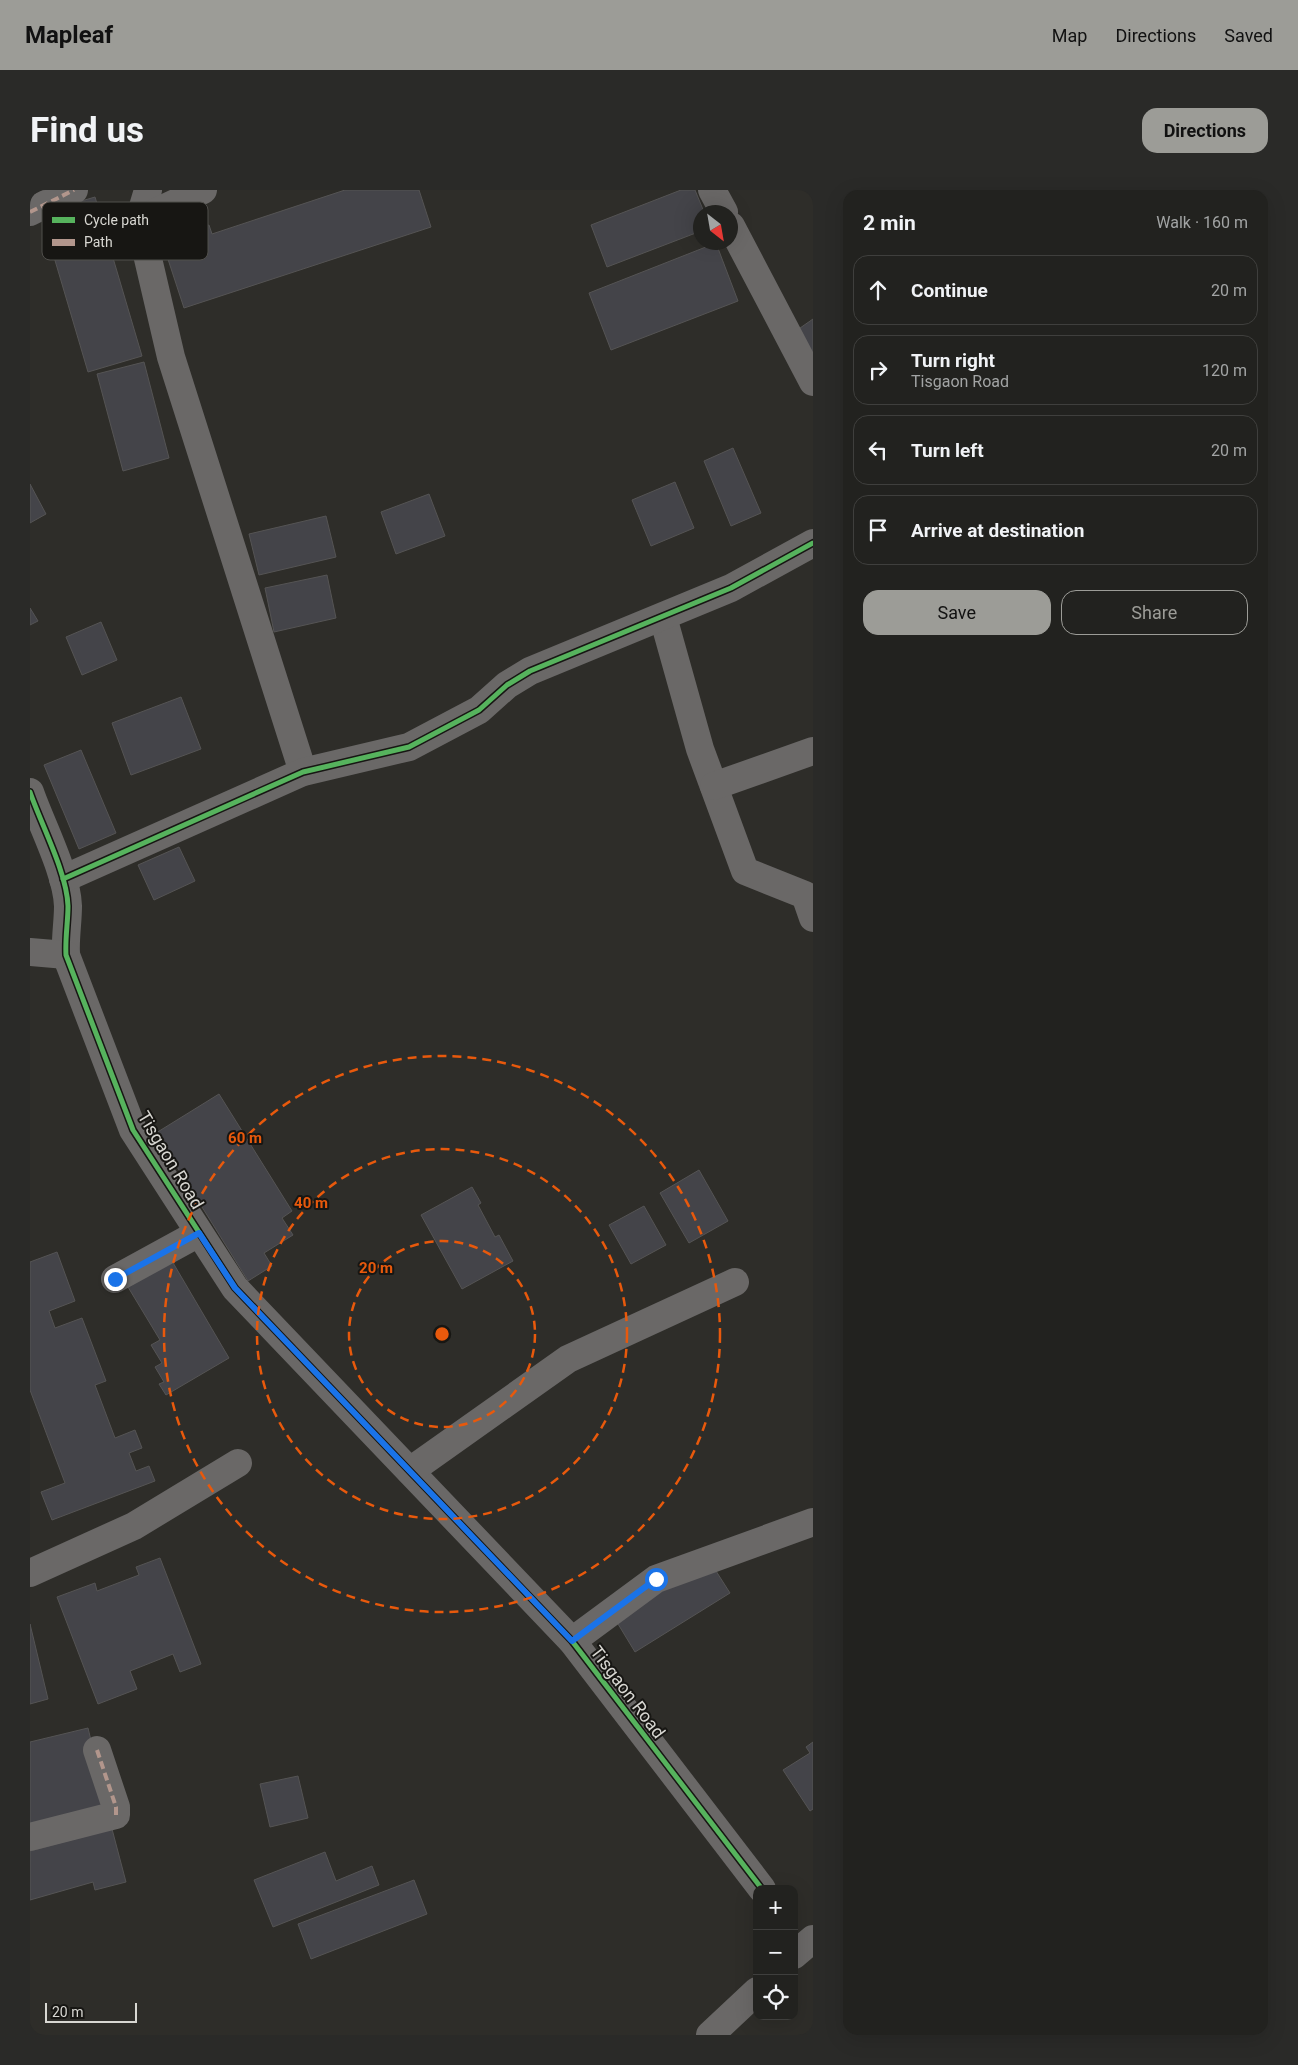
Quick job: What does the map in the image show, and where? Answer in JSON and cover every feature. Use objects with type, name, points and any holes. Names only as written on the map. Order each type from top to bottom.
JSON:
[{"type":"street","points":[[50,202],[74,190]]},
{"type":"street","points":[[144,202],[148,190]]},
{"type":"street","points":[[177,202],[203,190]]},
{"type":"street","points":[[712,190],[720,205]]},
{"type":"street","points":[[30,212],[42,206]]},
{"type":"street","points":[[738,241],[813,382]]},
{"type":"street","points":[[149,260],[172,357],[303,772]]},
{"type":"street","points":[[63,879],[303,772],[409,747],[479,710],[507,685],[530,671],[730,588],[812,546]]},
{"type":"street","points":[[663,616],[700,749],[745,871],[809,907]]},
{"type":"street","points":[[714,786],[813,751]]},
{"type":"street","name":"Tisgaon Road","points":[[30,792],[63,879],[68,905],[65,933],[66,956],[133,1130],[235,1288],[572,1641],[759,1885]]},
{"type":"street","points":[[30,952],[66,956]]},
{"type":"street","points":[[115,1279],[199,1233]]},
{"type":"street","points":[[410,1471],[568,1359],[735,1282]]},
{"type":"street","points":[[30,1573],[134,1526],[238,1463]]},
{"type":"street","points":[[572,1641],[656,1579],[813,1522]]},
{"type":"street","points":[[30,1837],[116,1815],[116,1807],[97,1750]]},
{"type":"street","points":[[710,2035],[753,1994]]},
{"type":"building","points":[[345,190],[419,190],[431,227],[184,308],[168,260],[208,260],[208,225],[212,234]]},
{"type":"building","points":[[681,190],[695,190],[701,205],[693,205],[693,234],[607,267],[591,225]]},
{"type":"building","points":[[95,197],[96,202],[78,202]]},
{"type":"building","points":[[698,250],[719,250],[738,301],[611,350],[589,293]]},
{"type":"building","points":[[55,260],[114,260],[142,356],[88,372]]},
{"type":"building","points":[[813,319],[813,368],[790,335]]},
{"type":"building","points":[[144,362],[169,458],[123,471],[97,374]]},
{"type":"building","points":[[733,448],[761,513],[731,526],[704,461]]},
{"type":"building","points":[[675,482],[694,528],[651,546],[632,500]]},
{"type":"building","points":[[30,484],[46,514],[30,523]]},
{"type":"building","points":[[429,494],[445,536],[396,554],[381,512]]},
{"type":"building","points":[[326,516],[336,557],[259,575],[249,534]]},
{"type":"building","points":[[327,575],[336,618],[274,632],[265,588]]},
{"type":"building","points":[[30,608],[38,621],[30,625]]},
{"type":"building","points":[[101,622],[117,660],[82,675],[66,637]]},
{"type":"building","points":[[181,697],[201,749],[131,775],[112,723]]},
{"type":"building","points":[[81,750],[116,833],[79,849],[44,765]]},
{"type":"building","points":[[179,847],[195,881],[154,900],[138,865]]},
{"type":"building","points":[[219,1094],[292,1211],[282,1218],[293,1235],[264,1253],[272,1266],[248,1281],[156,1133]]},
{"type":"building","points":[[699,1170],[728,1221],[689,1243],[660,1193]]},
{"type":"building","points":[[472,1187],[481,1203],[478,1205],[495,1237],[499,1235],[513,1261],[462,1289],[421,1215]]},
{"type":"building","points":[[644,1206],[666,1245],[631,1264],[609,1225]]},
{"type":"building","points":[[57,1252],[75,1301],[49,1311],[55,1328],[82,1318],[106,1381],[95,1385],[115,1438],[135,1430],[142,1448],[129,1453],[136,1471],[149,1466],[155,1481],[52,1520],[41,1492],[65,1483],[30,1390],[30,1262]]},
{"type":"building","points":[[172,1261],[229,1358],[166,1395],[159,1384],[164,1382],[155,1367],[162,1363],[151,1345],[160,1340],[128,1287]]},
{"type":"building","points":[[160,1558],[201,1664],[180,1672],[173,1654],[130,1671],[137,1689],[98,1704],[57,1597],[95,1583],[97,1591],[139,1575],[136,1567]]},
{"type":"building","points":[[709,1560],[730,1593],[635,1652],[615,1619]]},
{"type":"building","points":[[30,1624],[48,1699],[30,1704]]},
{"type":"building","points":[[88,1728],[107,1807],[30,1826],[30,1742]]},
{"type":"building","points":[[813,1742],[813,1809],[810,1811],[783,1770],[810,1753],[806,1747]]},
{"type":"building","points":[[298,1776],[308,1818],[270,1827],[260,1784]]},
{"type":"building","points":[[112,1829],[126,1882],[95,1890],[93,1882],[30,1900],[30,1851]]},
{"type":"building","points":[[325,1852],[336,1881],[372,1866],[379,1885],[273,1927],[254,1880]]},
{"type":"building","points":[[414,1880],[427,1914],[311,1959],[298,1924]]},
{"type":"marked path","points":[[50,202],[74,190]]},
{"type":"marked path","points":[[30,212],[42,206]]},
{"type":"marked path","points":[[115,1279],[199,1233]]},
{"type":"marked path","points":[[97,1750],[116,1807],[116,1815],[113,1817]]},
{"type":"cycle path","points":[[63,879],[303,772],[409,747],[479,710],[507,685],[530,671],[731,588],[813,543]]},
{"type":"cycle path","points":[[30,792],[58,864],[67,893],[66,955],[133,1130],[235,1288],[572,1641],[759,1885]]},
{"type":"route","points":[[115,1279],[199,1233],[235,1288],[572,1641],[656,1579]]}]
